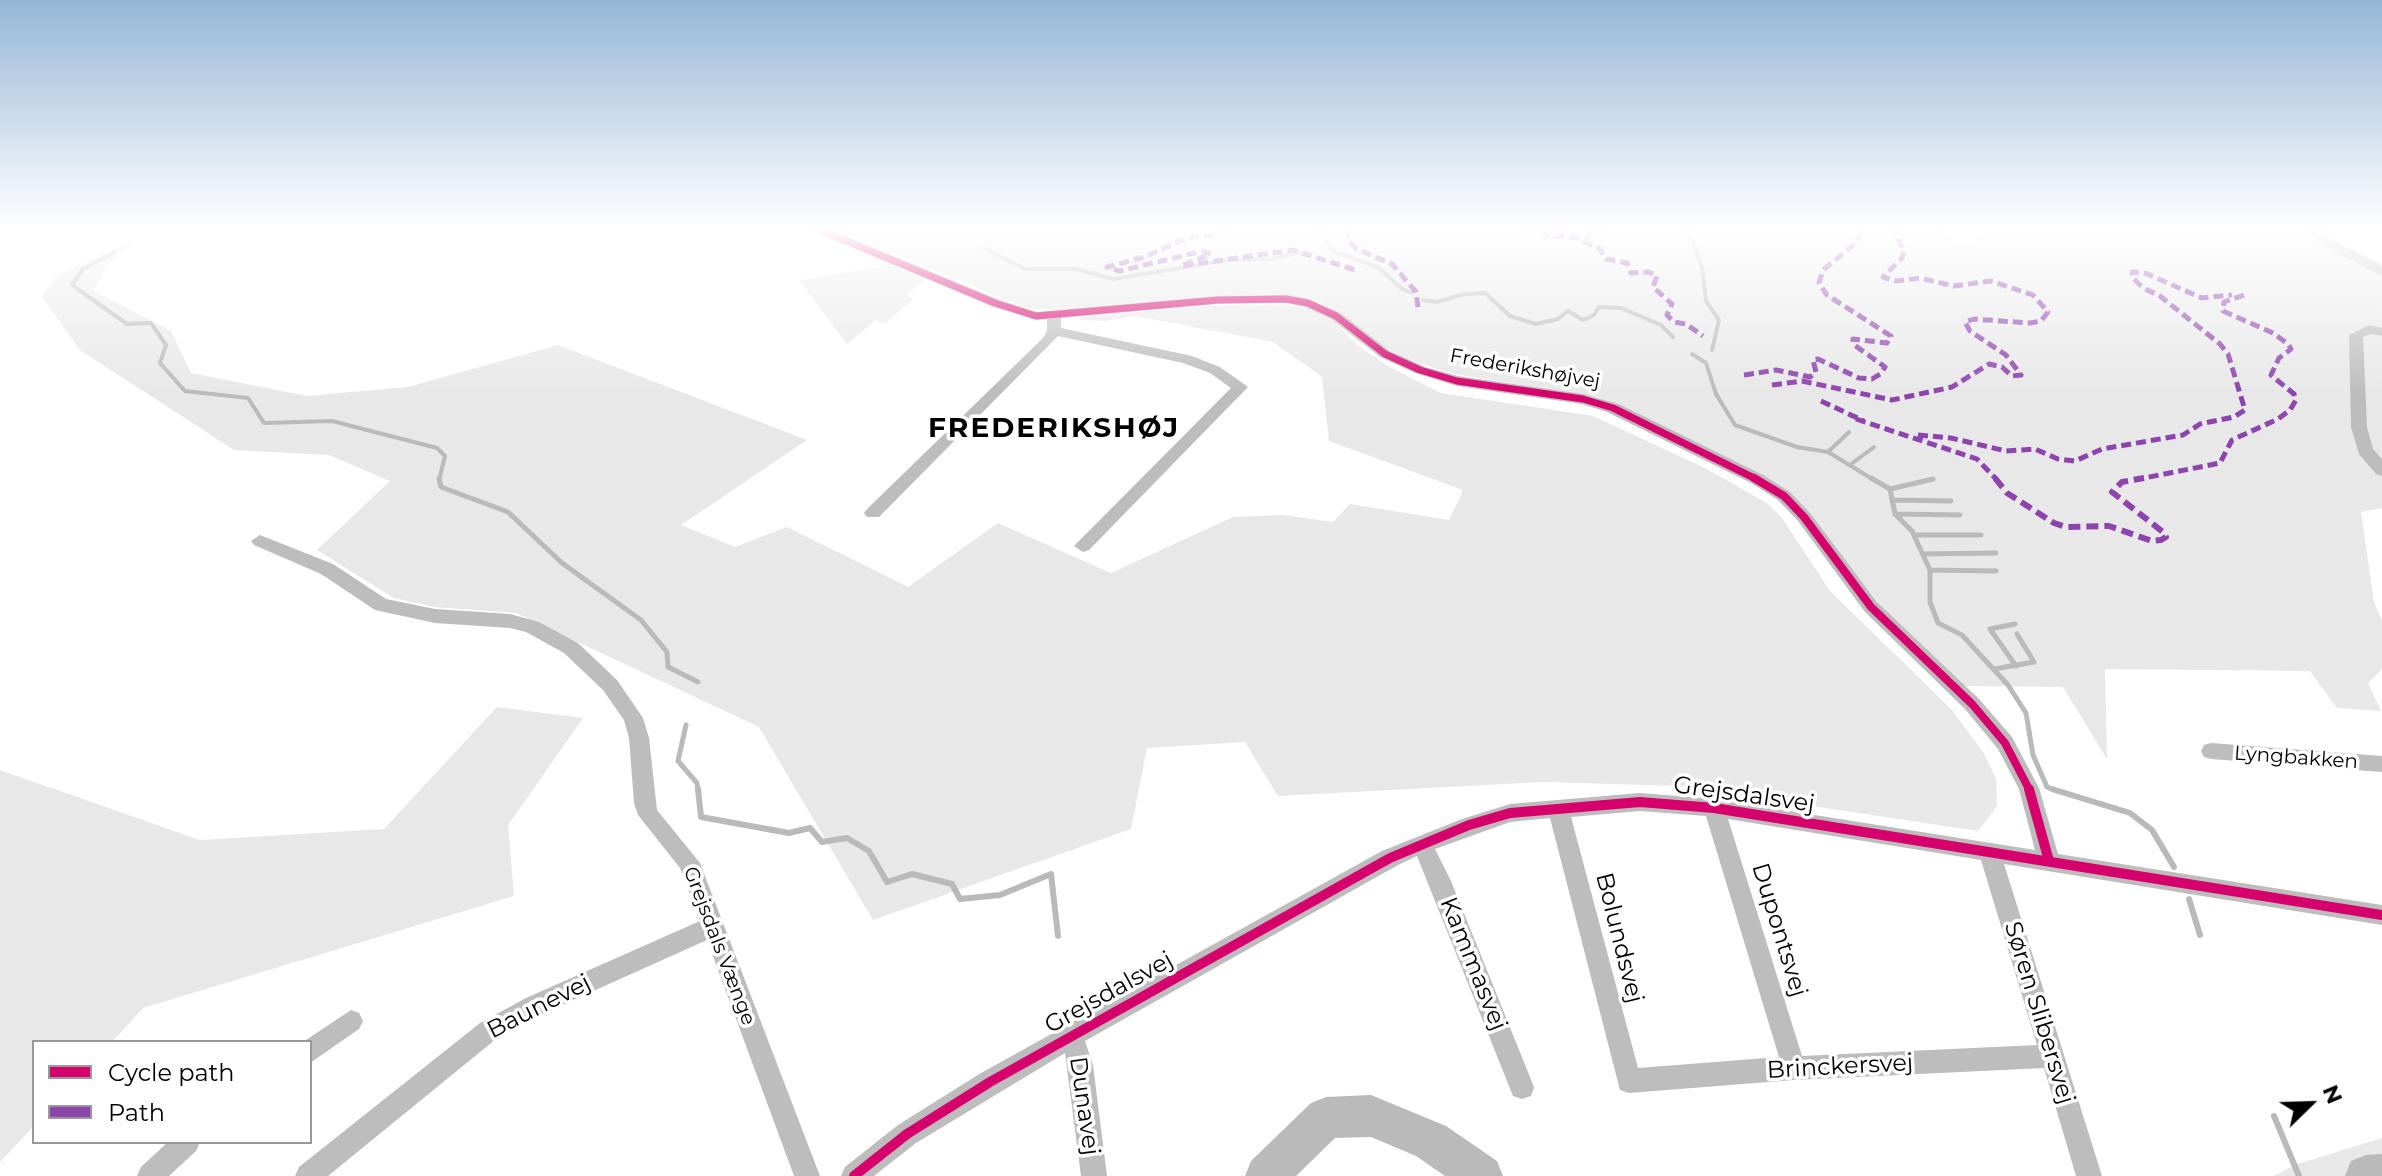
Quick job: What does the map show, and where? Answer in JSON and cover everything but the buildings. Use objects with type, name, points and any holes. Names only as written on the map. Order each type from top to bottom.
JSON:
[{"type":"street","name":"Frederikshøjvej","points":[[947,283],[1007,308],[1054,323],[1218,300],[1286,299],[1308,303],[1336,316],[1385,354],[1420,370],[1457,381],[1583,399],[1613,408],[1757,479],[1784,496],[1804,517],[1871,607],[1972,704],[2005,743],[2029,788],[2049,861]]},
{"type":"street","points":[[873,513],[1049,340],[1054,323],[1187,359],[1215,370],[1240,387],[1083,546]]},
{"type":"street","points":[[2382,332],[2369,329],[2356,335],[2359,427],[2365,450],[2382,470]]},
{"type":"street","name":"Grejsdals Vænge","points":[[260,541],[327,569],[381,605],[435,616],[510,621],[532,627],[571,648],[610,685],[633,718],[643,759],[644,803],[648,815],[689,863],[807,1176]]},
{"type":"street","name":"Lyngbakken","points":[[2211,751],[2382,764]]},
{"type":"street","name":"Grejsdalsvej","points":[[854,1176],[907,1134],[1072,1037],[1421,843],[1510,813],[1640,802],[1714,808],[2382,915]]},
{"type":"street","name":"Bolundsvej","points":[[1558,807],[1629,1081]]},
{"type":"street","name":"Dupontsvej","points":[[1714,808],[1794,1068]]},
{"type":"street","name":"Kammasvej","points":[[1421,843],[1440,881],[1522,1087]]},
{"type":"street","name":"Søren Slibersvej","points":[[1989,851],[2089,1176]]},
{"type":"street","name":"Baunevej","points":[[308,1176],[488,1031],[534,1006],[713,926]]},
{"type":"street","points":[[312,1050],[351,1021]]},
{"type":"street","name":"Dunavej","points":[[1072,1037],[1081,1065],[1094,1176]]},
{"type":"street","name":"Brinckersvej","points":[[1629,1081],[1794,1068],[2052,1056]]},
{"type":"street","points":[[150,1176],[185,1144]]},
{"type":"shaded area","points":[[52,283],[98,283],[94,291],[171,331],[191,373],[307,396],[408,387],[558,345],[807,440],[681,525],[735,547],[787,527],[908,587],[998,523],[1111,573],[1233,517],[1284,515],[1333,522],[1350,504],[1449,520],[1463,490],[1329,441],[1322,377],[1273,342],[1135,316],[1105,321],[1079,320],[1082,317],[1203,306],[1287,305],[1311,309],[1335,322],[1357,345],[1388,366],[1441,393],[1593,416],[1703,467],[1767,503],[1782,518],[1830,591],[1952,710],[1983,752],[1996,779],[1997,806],[1978,831],[1679,786],[1542,782],[1278,796],[1245,742],[1147,748],[1131,829],[873,920],[759,727],[516,613],[434,607],[394,598],[317,550],[390,481],[329,455],[234,450],[80,350],[42,297]]},
{"type":"shaded area","points":[[801,283],[922,283],[906,295],[913,299],[886,323],[876,320],[847,344]]},
{"type":"shaded area","points":[[965,283],[2382,283],[2382,508],[2361,512],[2374,602],[2382,620],[2382,669],[2368,683],[2381,711],[2337,708],[2310,671],[2105,669],[2107,759],[2063,687],[1964,686],[1882,607],[1792,496],[1626,407],[1597,397],[1454,374],[1408,360],[1374,341],[1317,300],[1260,295],[1061,310],[1026,308]]},
{"type":"shaded area","points":[[497,707],[583,718],[508,825],[514,896],[143,1008],[114,1040],[32,1040],[32,1128],[0,1162],[0,770],[200,840],[384,829]]},
{"type":"shaded area","points":[[2382,1138],[2382,1176],[2274,1176],[2294,1165]]},
{"type":"waterway","points":[[73,283],[72,285],[127,324],[151,323],[166,345],[160,363],[185,391],[248,398],[264,423],[332,421],[437,448],[445,456],[439,479]]},
{"type":"waterway","points":[[1395,283],[1412,293]]},
{"type":"waterway","points":[[1704,283],[1706,301],[1719,320],[1712,350]]},
{"type":"waterway","points":[[1423,300],[1436,302],[1465,294],[1485,293],[1510,316],[1536,324],[1558,319],[1568,311],[1583,320],[1594,315],[1599,307],[1621,308],[1661,325],[1673,337]]},
{"type":"waterway","points":[[1692,354],[1706,363],[1716,394],[1735,425],[1797,447],[1828,452]]},
{"type":"waterway","points":[[1828,452],[1849,432]]},
{"type":"waterway","points":[[1850,465],[1874,447]]},
{"type":"waterway","points":[[1828,452],[1874,480]]},
{"type":"waterway","points":[[1871,478],[1890,489]]},
{"type":"waterway","points":[[439,479],[441,487],[508,512],[562,563],[641,620],[667,652],[668,667],[698,682]]},
{"type":"waterway","points":[[1890,489],[1933,479],[1930,480]]},
{"type":"waterway","points":[[1890,489],[1892,500]]},
{"type":"waterway","points":[[1892,500],[1951,501]]},
{"type":"waterway","points":[[1892,500],[1895,514]]},
{"type":"waterway","points":[[1895,514],[1960,515]]},
{"type":"waterway","points":[[1895,514],[1912,531],[1930,570]]},
{"type":"waterway","points":[[1914,535],[1981,535]]},
{"type":"waterway","points":[[1923,554],[1996,553]]},
{"type":"waterway","points":[[1930,570],[1996,571]]},
{"type":"waterway","points":[[1930,570],[1930,602],[1938,623],[1962,635],[2008,685],[2026,713],[2033,755],[2047,787],[2052,789]]},
{"type":"waterway","points":[[2015,624],[1990,629],[2015,665]]},
{"type":"waterway","points":[[2015,665],[2034,662],[2017,634]]},
{"type":"waterway","points":[[1994,669],[2015,665]]},
{"type":"waterway","points":[[686,725],[678,761],[697,783],[698,791]]},
{"type":"waterway","points":[[698,789],[701,817],[789,833],[810,828],[822,842],[847,838],[869,851],[887,882],[912,874],[952,884],[960,899],[1000,895],[1051,874],[1058,936]]},
{"type":"waterway","points":[[2052,789],[2130,813],[2152,830],[2174,867]]},
{"type":"waterway","points":[[2052,789],[2057,791]]},
{"type":"waterway","points":[[2189,899],[2200,935]]},
{"type":"waterway","points":[[1266,1176],[1326,1118],[1371,1116],[1431,1141],[1482,1176]]},
{"type":"waterway","points":[[2274,1116],[2299,1176]]},
{"type":"waterway","points":[[2366,1176],[2382,1175]]},
{"type":"marked path","points":[[1408,283],[1416,292],[1418,307]]},
{"type":"marked path","points":[[1654,283],[1653,287],[1672,304],[1667,315],[1674,322],[1686,324],[1703,336]]},
{"type":"marked path","points":[[1744,375],[1776,370],[1810,377],[1816,372],[1813,360],[1818,359],[1859,378],[1872,379],[1880,374],[1885,367],[1853,344],[1853,339],[1887,343],[1891,336],[1827,295],[1819,283]]},
{"type":"marked path","points":[[1941,283],[1954,286],[1968,283]]},
{"type":"marked path","points":[[1772,385],[1802,381],[1892,400],[1952,387],[1989,364],[2002,367],[2012,376],[2021,375],[2006,355],[1970,331],[1965,322],[1974,319],[2030,323],[2041,321],[2048,312],[2033,295],[1997,283]]},
{"type":"marked path","points":[[1918,435],[1951,438],[2006,451],[2035,449],[2058,459],[2075,461],[2102,449],[2183,435],[2200,424],[2234,417],[2245,410],[2228,354],[2220,344],[2160,296],[2138,283]]},
{"type":"marked path","points":[[2168,283],[2202,298],[2232,295]]},
{"type":"marked path","points":[[1856,419],[1977,459],[2007,493],[2054,523],[2066,527],[2109,526],[2152,541],[2161,540],[2166,537],[2163,532],[2119,499],[2112,492],[2115,488],[2122,482],[2220,463],[2232,440],[2278,419],[2290,410],[2296,400],[2294,394],[2271,375],[2279,358],[2291,349],[2288,344],[2273,333],[2223,311],[2224,302],[2244,295]]},
{"type":"marked path","points":[[1821,401],[1864,421]]},
{"type":"cycle path","points":[[947,283],[1036,316],[1218,300],[1286,299],[1308,303],[1336,316],[1385,354],[1420,370],[1457,381],[1583,399],[1613,408],[1757,479],[1784,496],[1804,517],[1871,607],[1972,704],[2005,743],[2029,788],[2049,861]]},
{"type":"cycle path","points":[[854,1176],[907,1134],[990,1082],[1390,858],[1469,825],[1510,813],[1640,802],[1714,808],[2382,915]]},
{"type":"district","name":"FREDERIKSHØJ","points":[[1054,429]]}]
